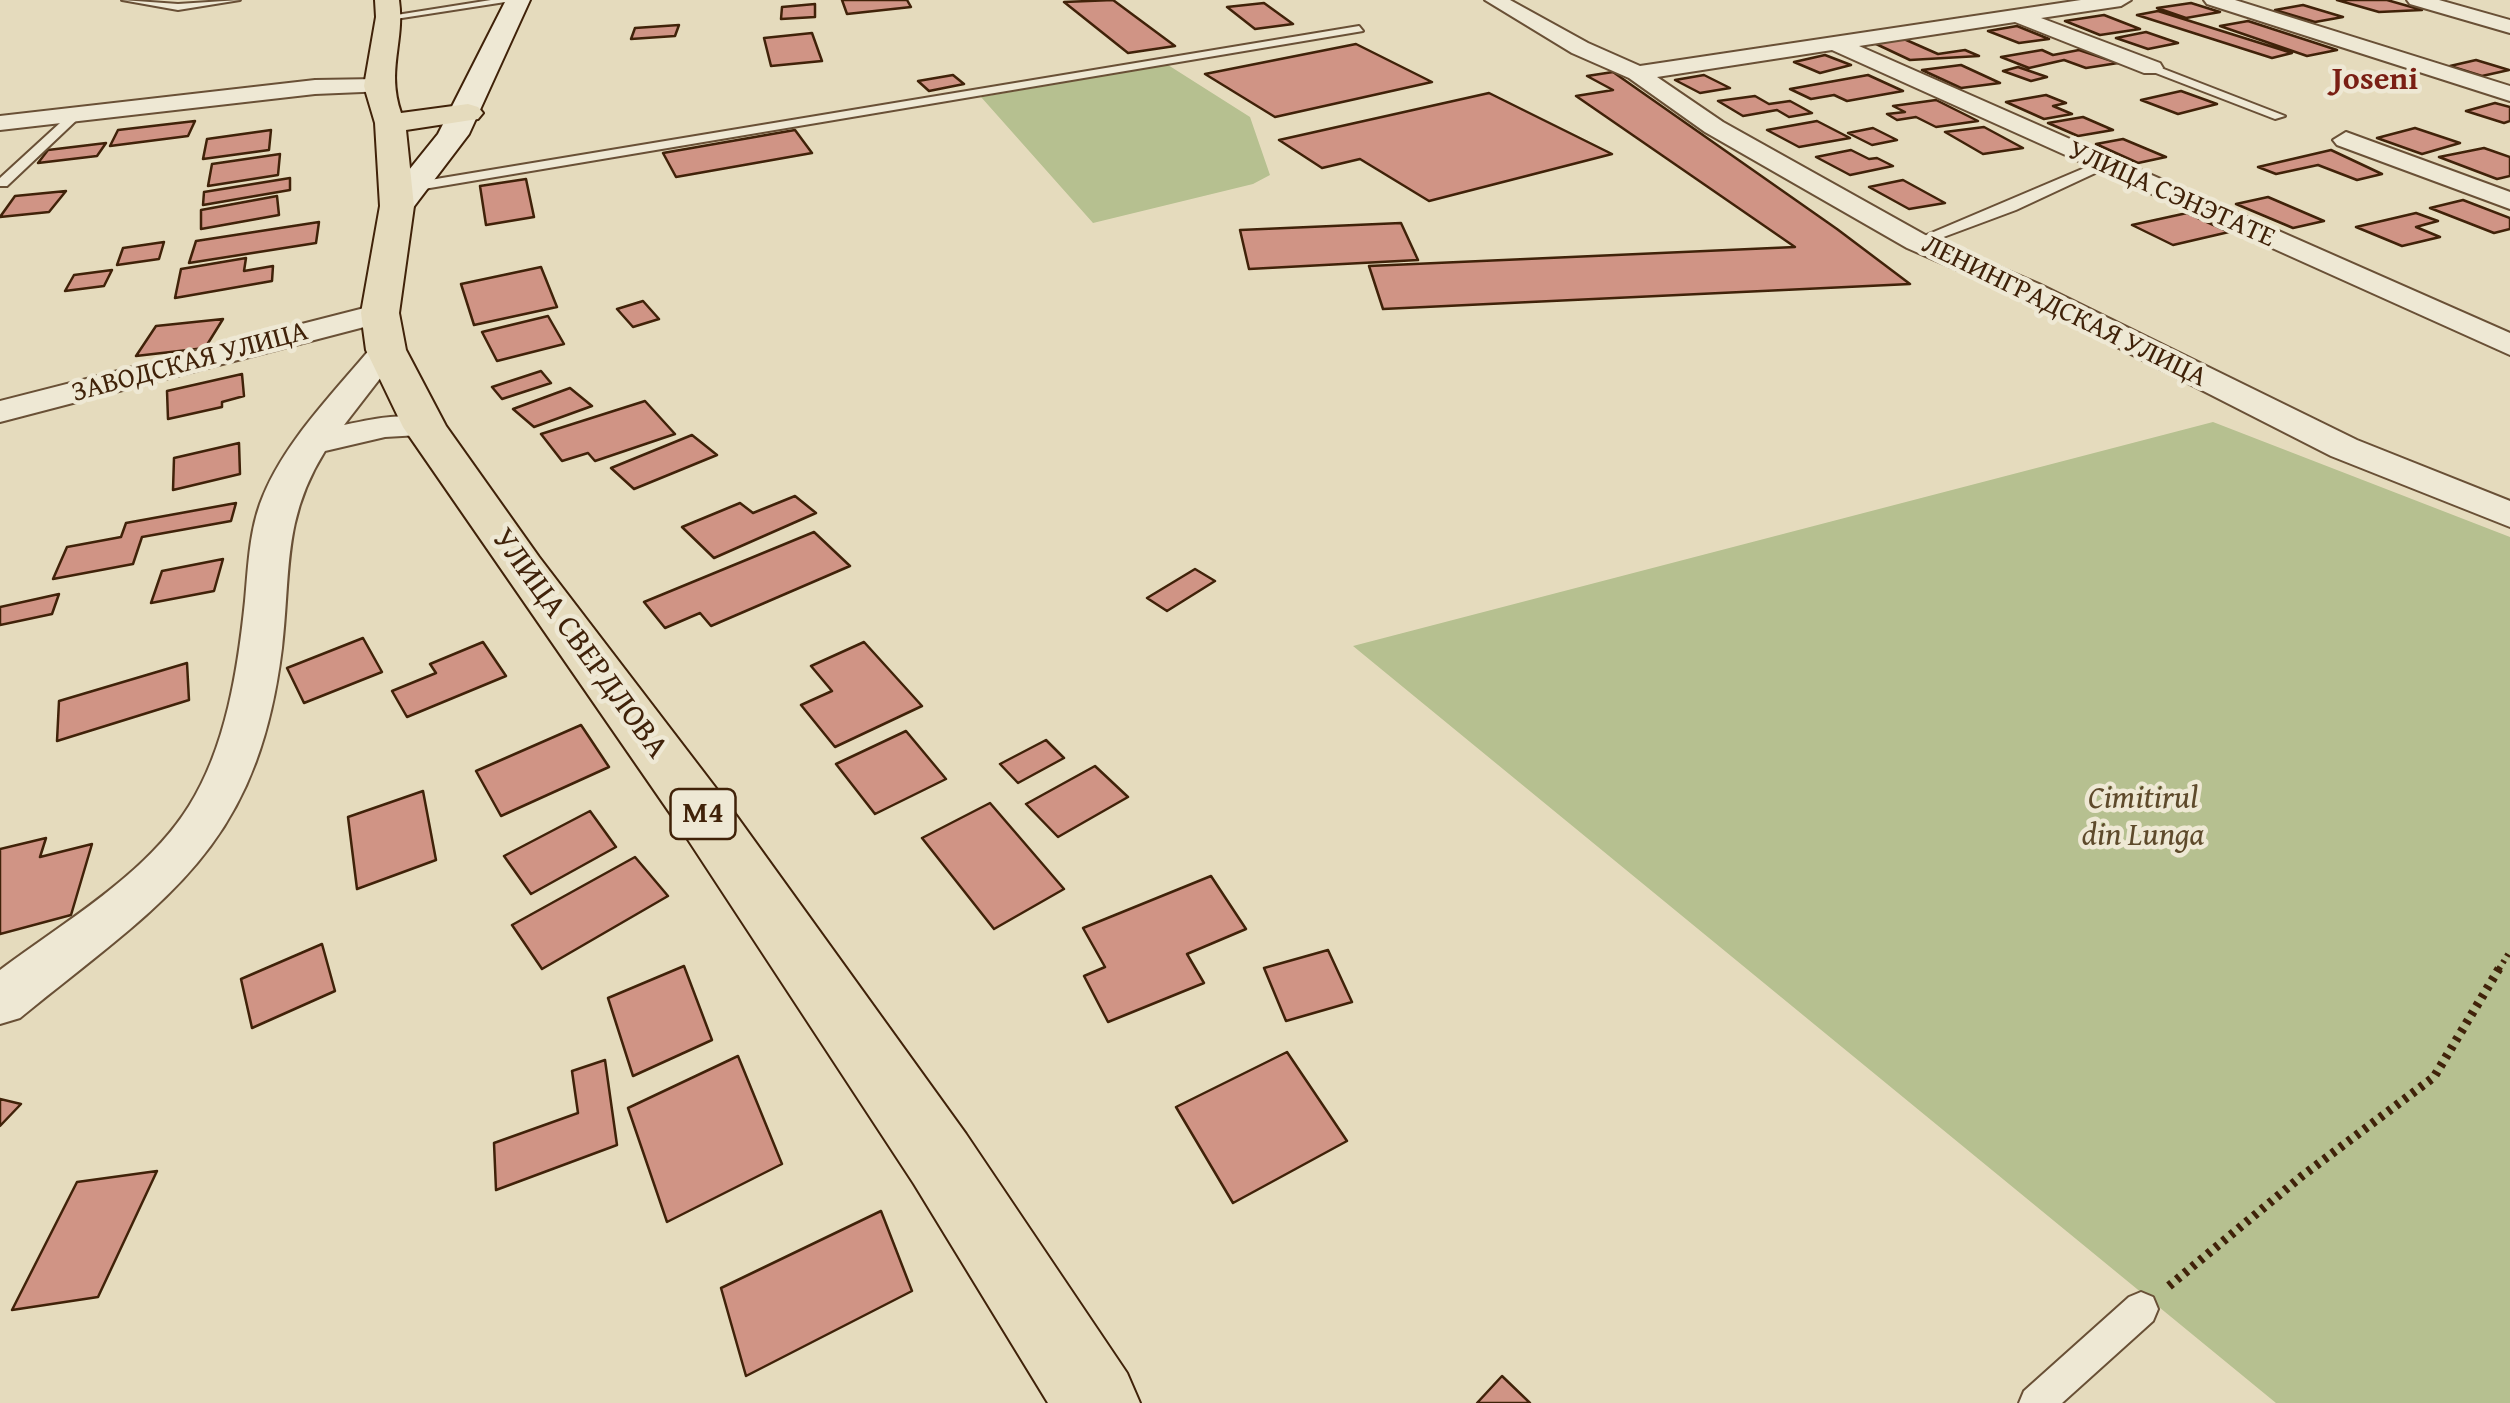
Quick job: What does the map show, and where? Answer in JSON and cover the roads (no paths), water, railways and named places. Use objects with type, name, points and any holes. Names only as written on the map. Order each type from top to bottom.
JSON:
[{"type":"highway","points":[[383,331],[408,196],[378,86],[388,9]]},
{"type":"highway","points":[[390,123],[468,114]]},
{"type":"highway","name":"УЛИЦА СВЕРДЛОВА","points":[[383,331],[425,427],[522,568],[738,865],[940,1158],[1096,1403]]},
{"type":"street","points":[[408,196],[468,114],[516,0]]},
{"type":"street","name":"ЛЕНИНГРАДСКАЯ УЛИЦА","points":[[1498,0],[1636,74],[1714,127],[1917,242],[2028,290],[2344,448],[2510,515]]},
{"type":"street","points":[[1636,74],[2121,0]]},
{"type":"street","points":[[2214,0],[2510,94]]},
{"type":"street","points":[[2416,0],[2510,27]]},
{"type":"street","points":[[2015,16],[2152,68]]},
{"type":"street","name":"УЛИЦА СЭНЭТАТЕ","points":[[1834,43],[2510,345]]},
{"type":"street","points":[[0,122],[315,87],[378,86]]},
{"type":"street","points":[[2346,140],[2510,201]]},
{"type":"street","points":[[0,1001],[156,876],[204,823],[247,728],[264,623],[271,540],[284,493],[383,331]]},
{"type":"street","name":"ЗАВОДСКАЯ УЛИЦА","points":[[0,412],[383,331]]},
{"type":"street","points":[[315,443],[385,426],[425,427]]},
{"type":"lane","points":[[127,0],[178,7],[235,0]]},
{"type":"lane","points":[[388,9],[516,0]]},
{"type":"lane","points":[[408,196],[1360,29]]},
{"type":"lane","points":[[2152,68],[2280,116]]},
{"type":"lane","points":[[2,184],[76,115]]},
{"type":"lane","points":[[1917,242],[2011,208],[2102,165]]},
{"type":"lane","points":[[2036,1403],[2141,1309]]},
{"type":"district","name":"Joseni","points":[[2375,81]]},
{"type":"park label","name":"Cimitirul din Lunga","points":[[2143,818]]}]
